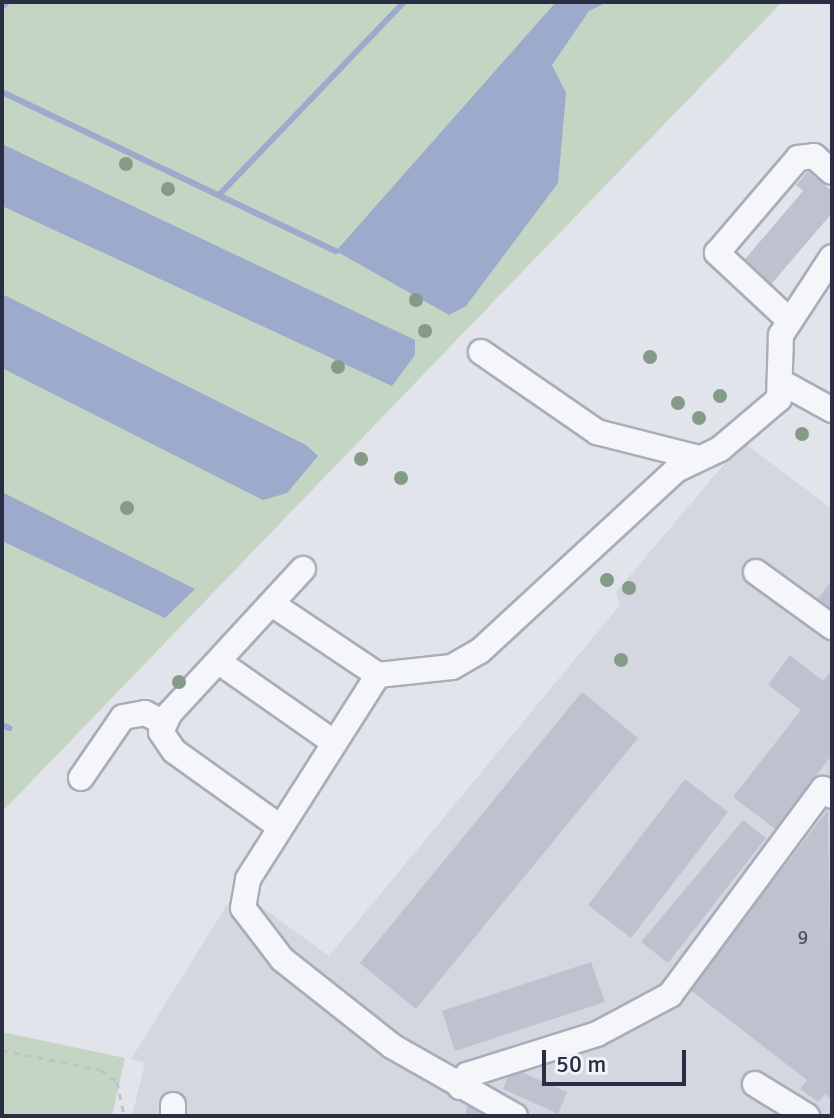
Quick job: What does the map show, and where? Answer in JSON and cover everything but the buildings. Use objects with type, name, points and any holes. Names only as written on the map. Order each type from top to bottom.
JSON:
[{"type":"lane","points":[[790,321],[717,253],[798,158],[808,153],[832,172]]},
{"type":"lane","points":[[272,604],[378,675],[452,667],[480,651],[676,470],[728,444],[773,404],[783,383],[776,356],[790,321],[832,257]]},
{"type":"lane","points":[[481,352],[597,432],[699,458]]},
{"type":"lane","points":[[783,383],[832,410]]},
{"type":"lane","points":[[163,722],[303,569]]},
{"type":"lane","points":[[756,572],[832,627]]},
{"type":"lane","points":[[219,662],[332,741]]},
{"type":"lane","points":[[378,675],[332,741],[243,894],[252,926],[392,1046],[515,1116]]},
{"type":"lane","points":[[81,778],[123,717],[145,713],[163,722],[174,751],[280,827]]},
{"type":"lane","points":[[460,1087],[467,1075],[597,1034],[670,995],[823,789],[832,796]]},
{"type":"lane","points":[[755,1084],[807,1116]]},
{"type":"path","points":[[2,1050],[101,1070],[117,1082],[124,1116]]},
{"type":"shaded area","points":[[743,442],[832,509],[832,1116],[132,1116],[145,1063],[131,1059],[237,889],[329,956],[620,605],[616,592]]},
{"type":"green space","points":[[2,2],[782,2],[2,812]]},
{"type":"green space","points":[[2,1032],[125,1058],[112,1116],[2,1116]]},
{"type":"water","points":[[556,2],[608,2],[589,11],[552,65],[566,93],[558,183],[466,306],[449,315],[336,251]]},
{"type":"water","points":[[2,144],[415,340],[415,355],[392,386],[2,206]]},
{"type":"water","points":[[2,294],[306,445],[318,456],[287,493],[263,500],[2,368]]},
{"type":"water","points":[[2,492],[195,589],[165,618],[2,541]]},
{"type":"waterway","points":[[2,7],[7,2]]},
{"type":"waterway","points":[[219,195],[404,2]]},
{"type":"waterway","points":[[2,92],[336,251]]},
{"type":"waterway","points":[[2,725],[9,728]]}]
